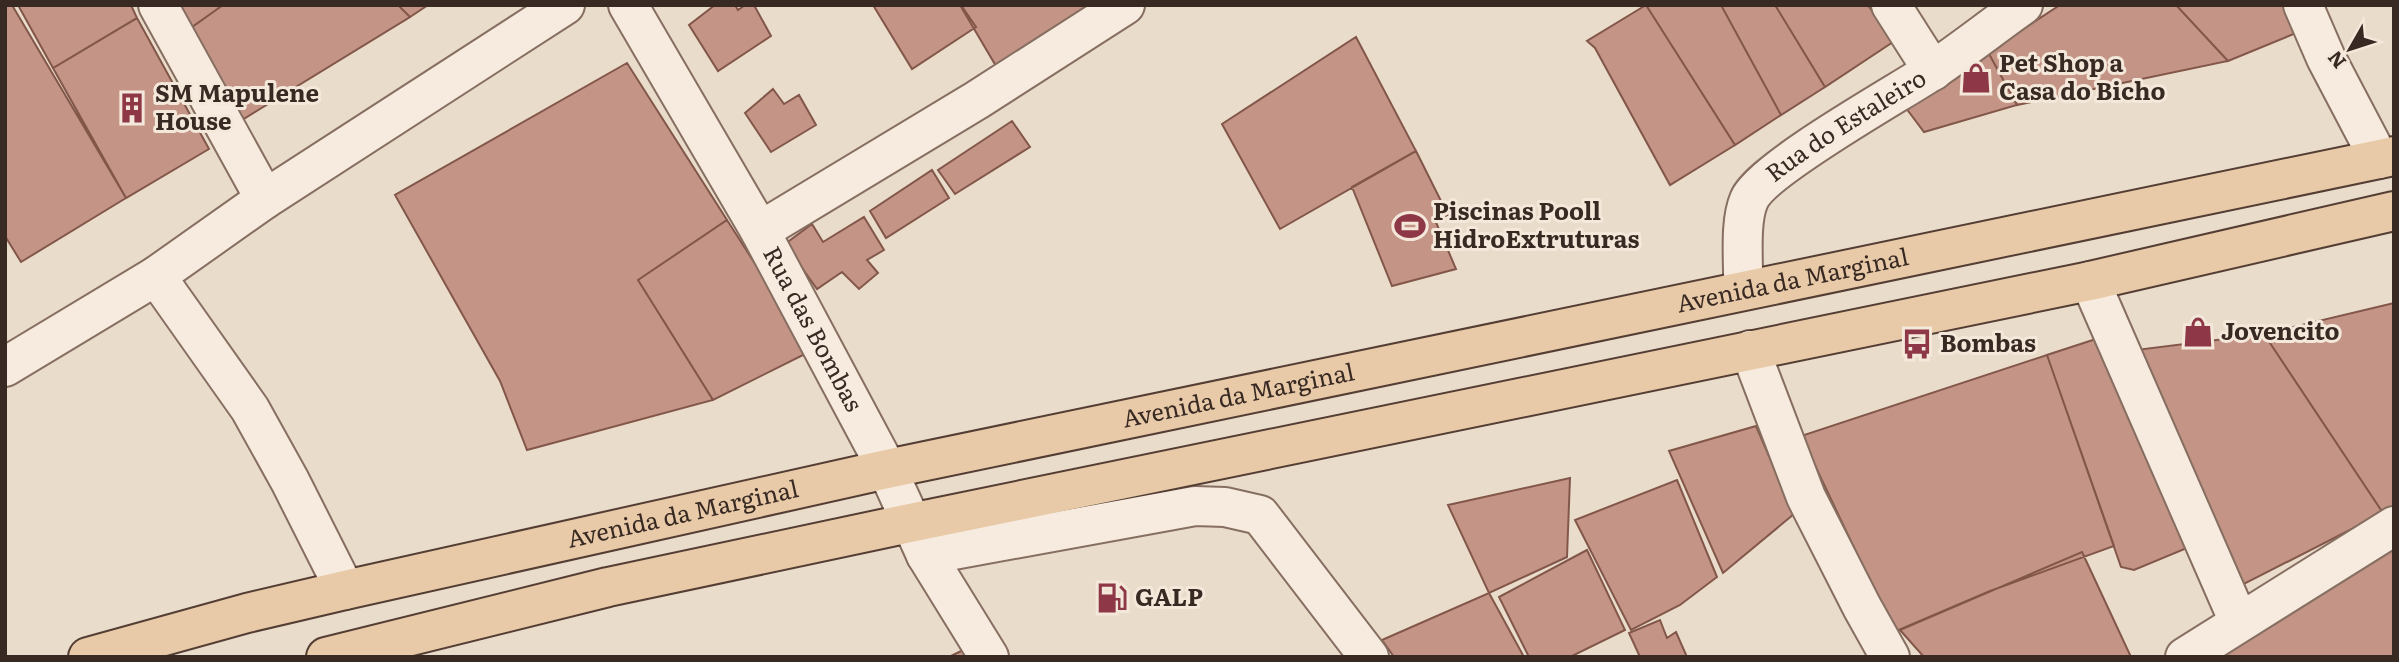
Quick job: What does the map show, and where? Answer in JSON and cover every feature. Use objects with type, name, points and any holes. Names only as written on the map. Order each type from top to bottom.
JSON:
[{"type":"main road","name":"Avenida da Marginal","points":[[88,657],[247,613],[887,469],[2387,158]]},
{"type":"main road","points":[[326,657],[608,587],[918,539],[1750,349],[2090,281],[2394,211]]},
{"type":"street","points":[[158,5],[265,199]]},
{"type":"street","points":[[5,367],[156,276],[265,199],[565,5]]},
{"type":"street","name":"Rua das Bombas","points":[[628,5],[760,231],[887,469],[918,539],[989,657]]},
{"type":"street","points":[[760,231],[932,128],[1125,5]]},
{"type":"street","points":[[1891,5],[1933,71]]},
{"type":"street","name":"Rua do Estaleiro","points":[[1743,290],[1745,217],[1749,199],[1759,184],[1933,71],[2023,5]]},
{"type":"street","points":[[2303,5],[2326,58],[2387,158]]},
{"type":"street","points":[[156,276],[250,409],[345,590]]},
{"type":"street","points":[[2090,281],[2239,622]]},
{"type":"street","points":[[1750,349],[1806,497],[1890,657]]},
{"type":"street","points":[[918,539],[1195,506],[1259,515],[1369,657]]},
{"type":"street","points":[[2185,657],[2394,526]]},
{"type":"building","points":[[5,5],[12,5],[126,198],[21,262],[5,236]]},
{"type":"building","points":[[18,5],[131,5],[137,18],[53,68]]},
{"type":"building","points":[[178,5],[223,5],[192,27]]},
{"type":"building","points":[[223,5],[398,5],[410,17],[242,120],[192,27]]},
{"type":"building","points":[[398,5],[428,5],[410,17]]},
{"type":"building","points":[[715,5],[735,5],[738,10],[745,5],[754,5],[771,36],[718,71],[689,25]]},
{"type":"building","points":[[873,5],[961,5],[976,27],[912,69]]},
{"type":"building","points":[[960,5],[1092,5],[996,66]]},
{"type":"building","points":[[1646,5],[1735,145],[1670,185],[1595,48],[1587,41]]},
{"type":"building","points":[[1646,5],[1721,5],[1781,115],[1735,145]]},
{"type":"building","points":[[1721,5],[1775,5],[1825,87],[1781,115]]},
{"type":"building","points":[[1775,5],[1868,5],[1893,42],[1825,87]]},
{"type":"building","points":[[2060,5],[2176,5],[2228,61],[2017,105],[1988,52]]},
{"type":"building","points":[[2176,5],[2283,5],[2296,33],[2228,61]]},
{"type":"building","name":"SM Mapulene House","points":[[137,18],[209,149],[126,198],[53,68]]},
{"type":"building","points":[[1356,37],[1416,151],[1280,229],[1222,124]]},
{"type":"building","name":"Pet Shop a Casa do Bicho","points":[[1988,52],[2017,105],[1924,132],[1906,108]]},
{"type":"building","points":[[627,63],[727,220],[638,280],[713,400],[527,450],[500,381],[395,195]]},
{"type":"building","points":[[773,89],[784,104],[799,95],[816,125],[771,152],[745,113]]},
{"type":"building","points":[[1012,121],[1030,147],[955,194],[938,170]]},
{"type":"building","points":[[1416,151],[1448,215],[1435,220],[1456,269],[1392,286],[1352,187]]},
{"type":"building","points":[[932,170],[949,198],[886,238],[870,211]]},
{"type":"building","points":[[864,217],[884,250],[867,260],[878,273],[859,289],[842,272],[817,289],[785,244],[812,224],[823,242]]},
{"type":"building","points":[[727,220],[811,351],[713,400],[638,280]]},
{"type":"building","points":[[2394,303],[2394,506],[2383,513],[2264,334]]},
{"type":"building","points":[[2264,334],[2383,513],[2240,586],[2136,350]]},
{"type":"building","points":[[2105,336],[2187,548],[2134,570],[2121,567],[2047,355]]},
{"type":"building","points":[[2047,355],[2114,546],[1990,591],[1894,632],[1801,436]]},
{"type":"building","points":[[1756,426],[1794,514],[1723,573],[1669,451]]},
{"type":"building","points":[[1570,478],[1567,557],[1489,593],[1448,505]]},
{"type":"building","points":[[1677,480],[1717,577],[1680,605],[1631,630],[1575,520]]},
{"type":"building","points":[[2394,544],[2394,657],[2214,657]]},
{"type":"building","points":[[1587,550],[1625,630],[1570,657],[1529,657],[1499,597]]},
{"type":"building","points":[[2082,552],[2131,657],[1924,657],[1900,630]]},
{"type":"building","points":[[1489,593],[1524,657],[1394,657],[1382,640]]},
{"type":"building","points":[[1660,620],[1667,638],[1676,632],[1687,657],[1640,657],[1629,633]]},
{"type":"building","points":[[971,646],[977,657],[949,657]]},
{"type":"place","name":"Pet Shop a Casa do Bicho","points":[[1976,78]]},
{"type":"place","name":"SM Mapulene House","points":[[132,108]]},
{"type":"place","name":"Piscinas Pooll HidroExtruturas","points":[[1410,226]]},
{"type":"place","name":"Jovencito","points":[[2198,332]]},
{"type":"place","name":"Bombas","points":[[1917,344]]},
{"type":"place","name":"GALP","points":[[1112,598]]}]
